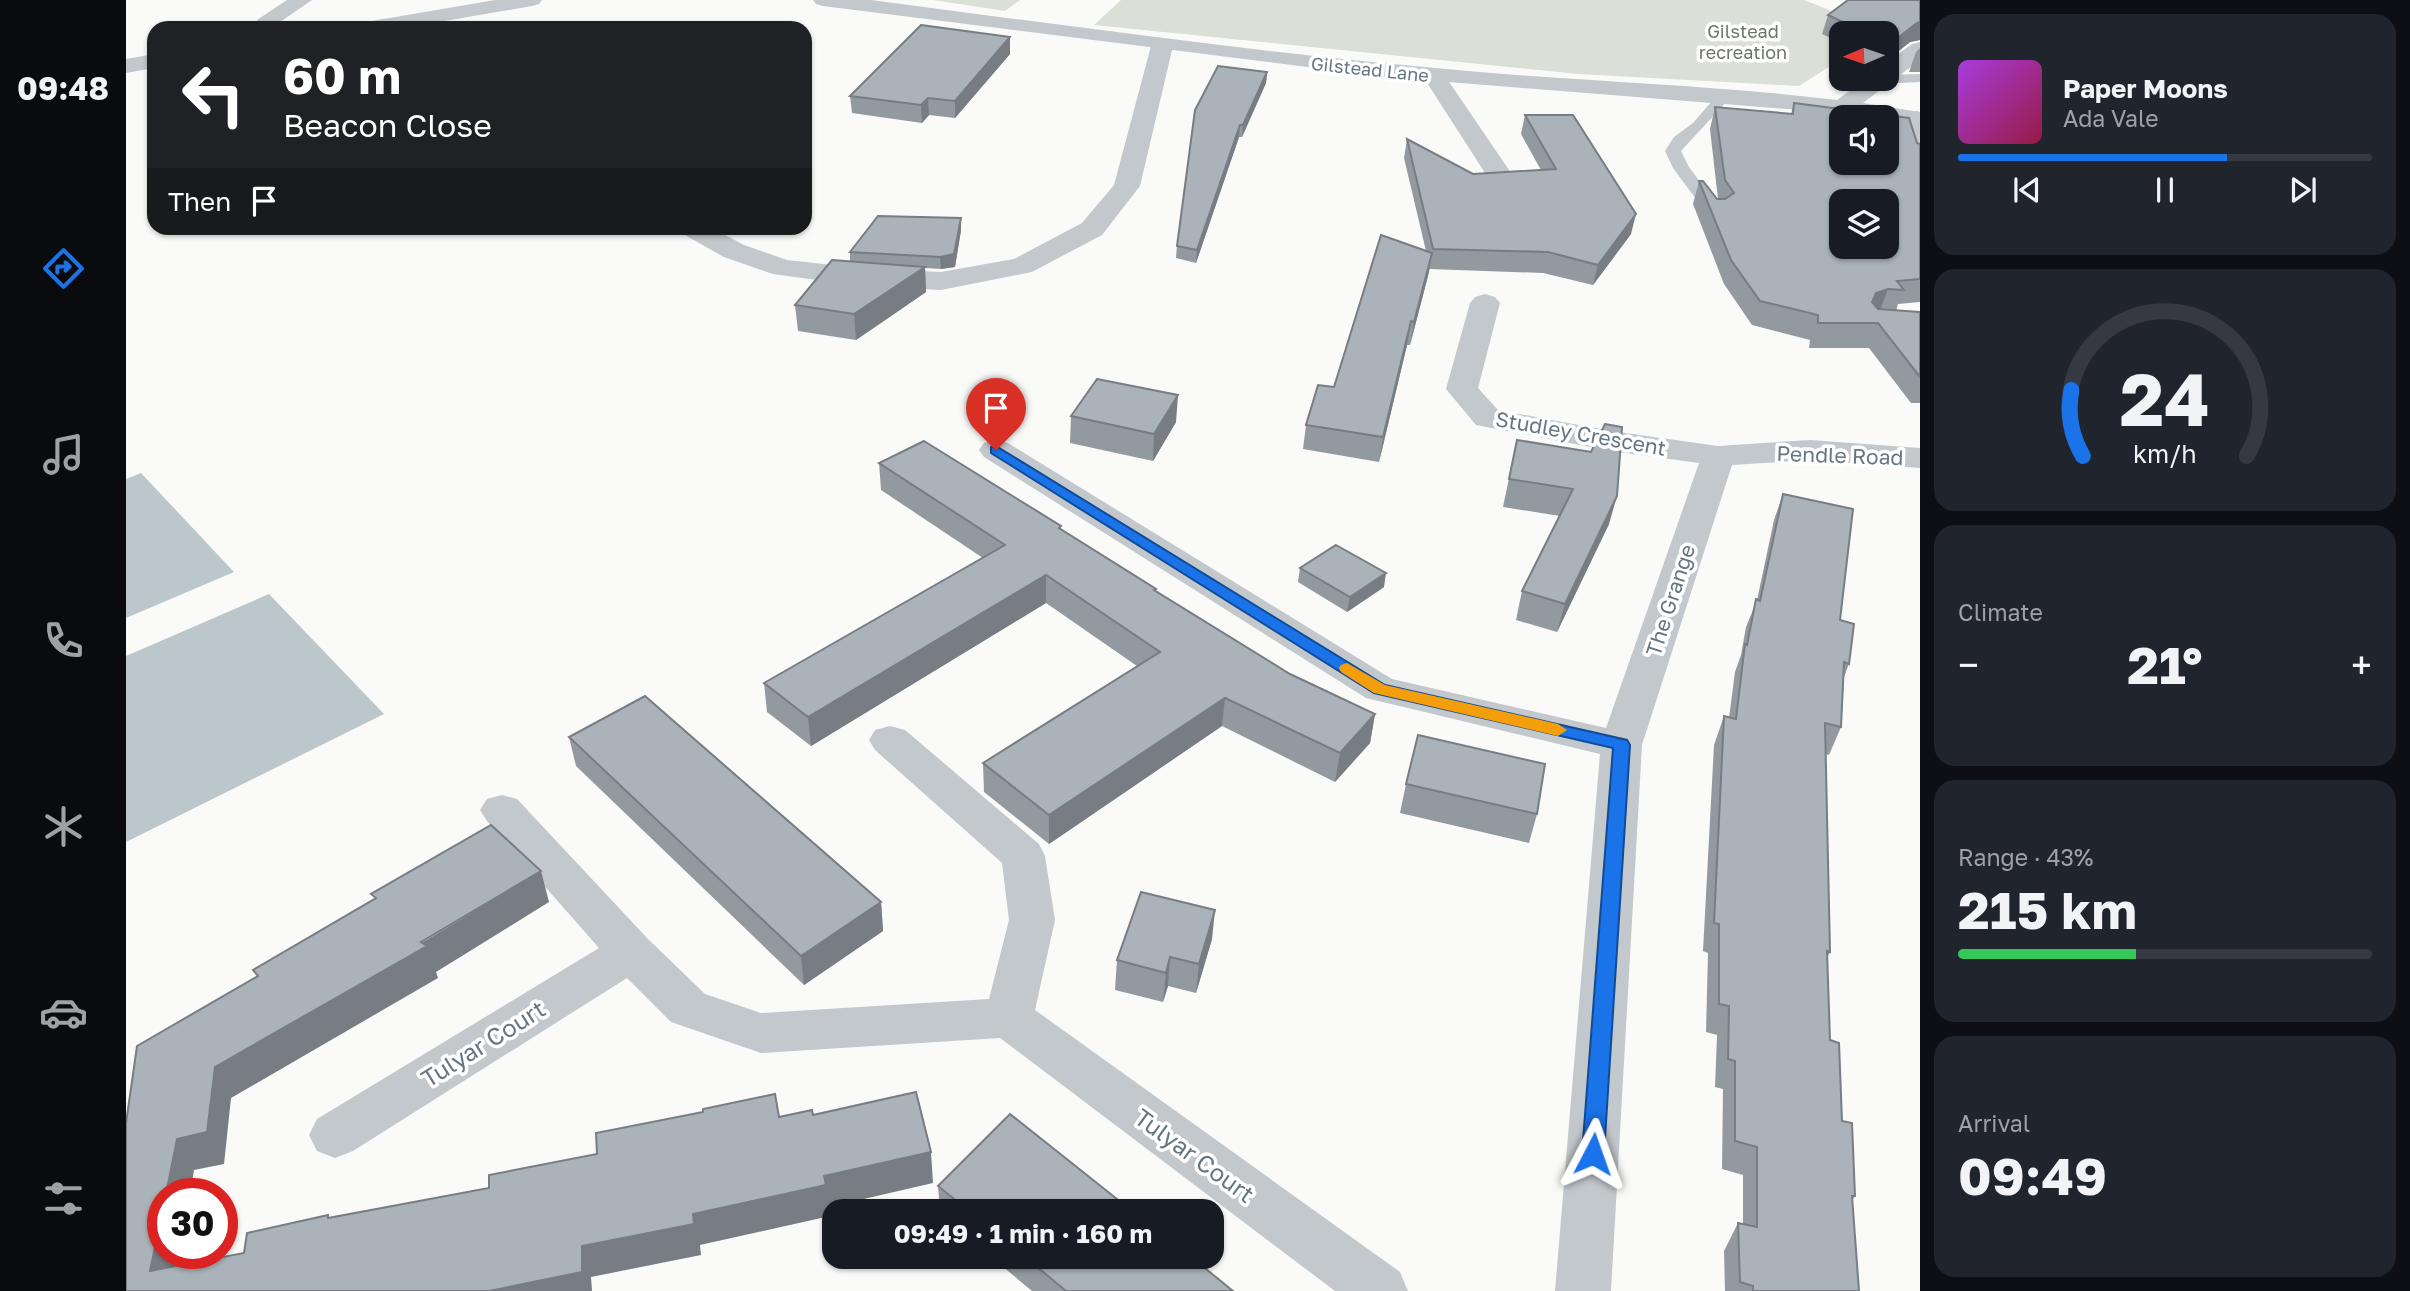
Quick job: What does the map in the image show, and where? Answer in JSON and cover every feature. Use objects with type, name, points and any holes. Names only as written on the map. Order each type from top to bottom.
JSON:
[{"type":"street","points":[[268,21],[303,0]]},
{"type":"street","points":[[408,21],[532,0]]},
{"type":"street","name":"Gilstead Lane","points":[[822,0],[1162,46],[1433,75],[1829,106]]},
{"type":"street","points":[[705,235],[734,251],[783,268],[860,277],[941,281],[1021,266],[1093,229],[1127,186],[1162,46]]},
{"type":"street","points":[[1899,64],[1920,49]]},
{"type":"street","points":[[126,66],[147,62]]},
{"type":"street","points":[[1433,75],[1498,173]]},
{"type":"street","points":[[1845,105],[1863,91]]},
{"type":"street","name":"Gilstead Lane","points":[[1899,115],[1919,118]]},
{"type":"street","points":[[1919,118],[1917,149],[1920,159]]},
{"type":"street","name":"Studley Crescent","points":[[1485,303],[1462,389],[1487,418],[1611,441],[1718,456]]},
{"type":"street","points":[[996,450],[1380,689],[1621,745],[1583,1291]]},
{"type":"street","name":"Pendle Road","points":[[1718,456],[1810,450],[1920,458]]},
{"type":"street","name":"The Grange","points":[[1621,745],[1718,456]]},
{"type":"street","points":[[502,810],[631,952],[688,1008],[761,1033],[1009,1018],[1032,920],[1023,856],[890,740]]},
{"type":"street","name":"Tulyar Court","points":[[335,1135],[631,952]]},
{"type":"street","name":"Tulyar Court","points":[[1009,1018],[1380,1291]]},
{"type":"lane","points":[[1899,79],[1920,78]]},
{"type":"lane","points":[[1717,215],[1681,168],[1673,151],[1680,140],[1698,126],[1724,96]]},
{"type":"green space","points":[[933,0],[1020,0],[1005,11]]},
{"type":"green space","name":"Gilstead recreation","points":[[1121,0],[1804,0],[1857,21],[1829,21],[1829,67],[1799,86],[1578,74],[1094,25]]},
{"type":"shaded area","points":[[141,473],[234,572],[126,618],[126,479]]},
{"type":"shaded area","points":[[269,594],[384,714],[126,842],[126,656]]},
{"type":"building","points":[[1848,0],[1920,0],[1920,22],[1899,37],[1899,21],[1841,21],[1828,15]]},
{"type":"building","points":[[921,25],[1010,37],[955,101],[928,98],[921,105],[850,96]]},
{"type":"building","points":[[1218,66],[1267,72],[1243,125],[1240,125],[1197,250],[1177,246],[1195,110]]},
{"type":"building","points":[[1794,103],[1829,108],[1829,175],[1899,175],[1899,117],[1909,118],[1917,143],[1920,144],[1920,279],[1897,281],[1904,290],[1888,289],[1876,293],[1872,302],[1878,309],[1920,312],[1920,377],[1878,323],[1818,323],[1818,315],[1760,301],[1731,260],[1699,181],[1703,181],[1717,199],[1725,199],[1734,193],[1725,180],[1715,107],[1793,114]]},
{"type":"building","points":[[1525,115],[1573,115],[1636,214],[1598,265],[1548,252],[1433,249],[1407,139],[1473,174],[1556,169]]},
{"type":"building","points":[[878,216],[961,218],[954,254],[940,257],[850,252]]},
{"type":"building","points":[[1381,235],[1432,253],[1414,322],[1411,321],[1383,437],[1306,425],[1318,385],[1334,387]]},
{"type":"building","points":[[832,260],[925,267],[854,314],[795,305]]},
{"type":"building","points":[[1097,379],[1178,395],[1154,434],[1071,416]]},
{"type":"building","points":[[1605,424],[1622,427],[1617,496],[1565,604],[1522,591],[1573,489],[1509,479],[1517,440],[1591,452]]},
{"type":"building","points":[[924,441],[1061,526],[1059,528],[1156,589],[1154,590],[1290,674],[1375,714],[1340,753],[1225,698],[1049,815],[983,763],[1160,652],[1046,575],[808,717],[764,683],[1005,545],[879,463]]},
{"type":"building","points":[[1783,494],[1853,509],[1840,620],[1854,624],[1849,664],[1844,662],[1841,727],[1825,723],[1830,1040],[1839,1043],[1842,1121],[1852,1123],[1855,1196],[1852,1196],[1859,1291],[1753,1291],[1753,1286],[1740,1282],[1738,1223],[1757,1227],[1757,1147],[1735,1141],[1735,1061],[1728,1059],[1729,1006],[1719,1004],[1719,924],[1714,923],[1724,716],[1736,719],[1745,644],[1747,645],[1756,599],[1760,601]]},
{"type":"building","points":[[1336,545],[1386,573],[1350,597],[1300,568]]},
{"type":"building","points":[[645,696],[881,902],[801,956],[569,737]]},
{"type":"building","points":[[1418,735],[1545,764],[1537,814],[1406,784]]},
{"type":"building","points":[[491,825],[541,871],[421,942],[427,946],[215,1067],[207,1132],[177,1139],[169,1178],[147,1178],[147,1269],[150,1271],[238,1269],[238,1254],[244,1253],[247,1233],[328,1215],[328,1218],[489,1188],[489,1175],[597,1154],[596,1133],[703,1112],[703,1109],[775,1094],[779,1117],[812,1110],[813,1115],[916,1092],[931,1152],[824,1176],[826,1185],[693,1214],[694,1224],[582,1246],[582,1272],[489,1291],[126,1291],[126,1123],[137,1046],[258,976],[253,970],[376,898],[371,894]]},
{"type":"building","points":[[1141,892],[1215,910],[1199,964],[1170,957],[1166,973],[1117,960]]},
{"type":"building","points":[[1010,1114],[1117,1199],[954,1199],[938,1186]]},
{"type":"building","points":[[1040,1269],[1206,1269],[1233,1291],[1066,1291]]},
{"type":"slow traffic","points":[[1347,668],[1380,689],[1558,730]]},
{"type":"route","points":[[996,450],[1380,689],[1621,745],[1593,1154]]}]
